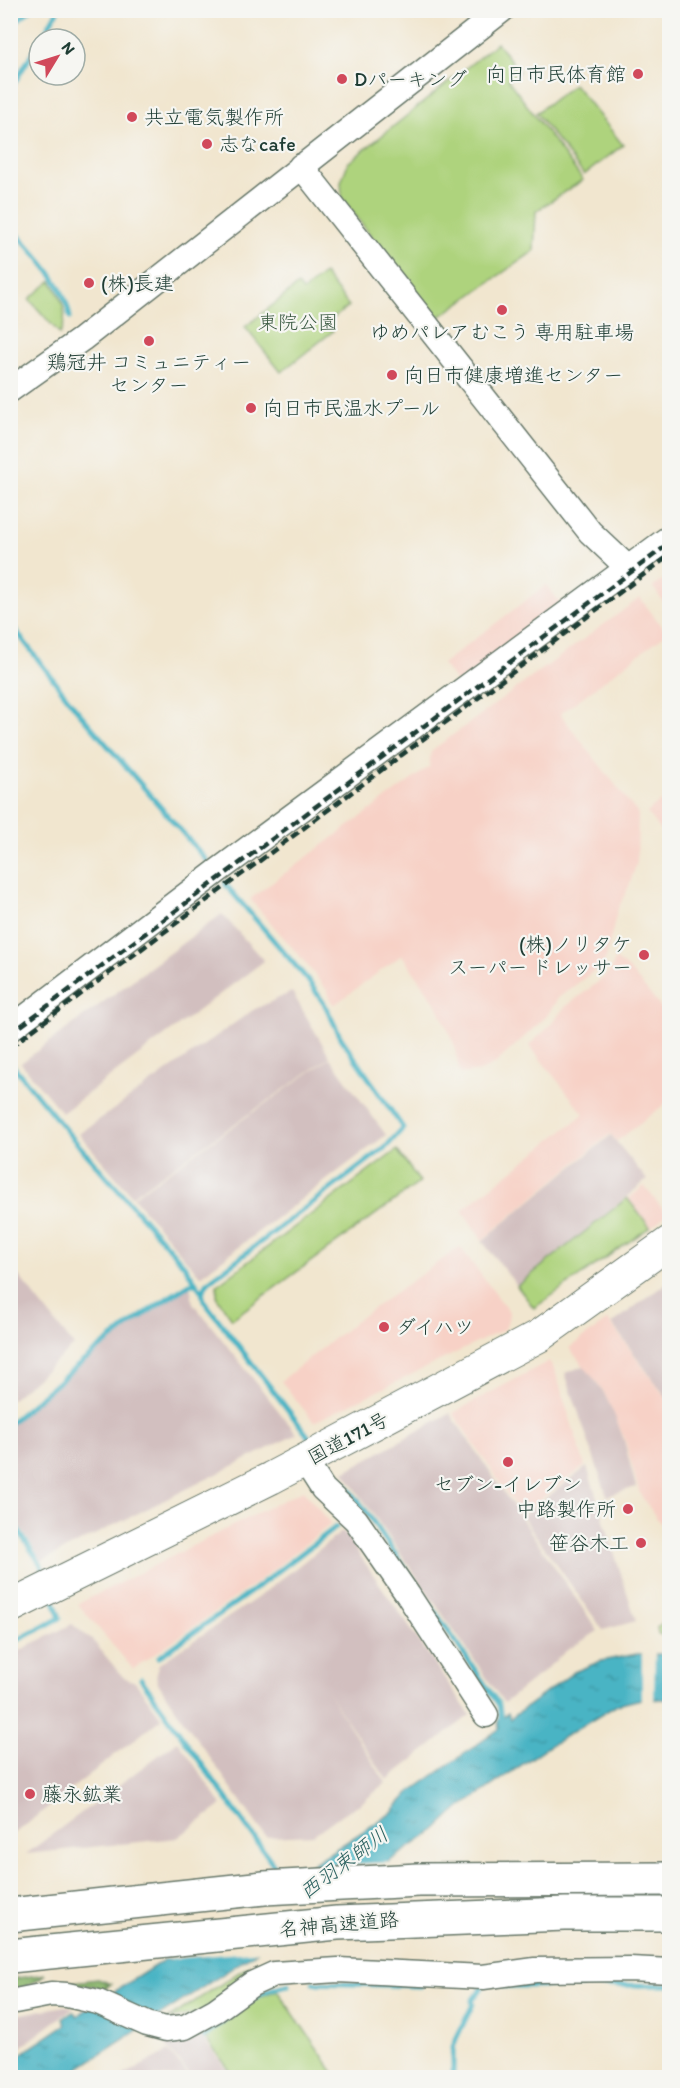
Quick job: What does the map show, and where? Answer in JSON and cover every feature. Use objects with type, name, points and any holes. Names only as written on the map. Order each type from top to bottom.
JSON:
[{"type":"highway","name":"国道171号","points":[[10,1607],[316,1455],[539,1336],[669,1242]]},
{"type":"highway","name":"名神高速道路","points":[[10,1915],[230,1891],[419,1880],[497,1879],[645,1869]]},
{"type":"highway","name":"名神高速道路","points":[[10,1956],[337,1923],[644,1914]]},
{"type":"street","points":[[10,390],[101,324],[502,10]]},
{"type":"street","points":[[301,166],[590,532],[628,568]]},
{"type":"street","points":[[10,1029],[213,875],[669,537]]},
{"type":"street","points":[[316,1455],[323,1489],[356,1520],[486,1715]]},
{"type":"street","points":[[10,2002],[51,1994],[67,1995],[98,2002],[147,2024],[166,2029],[186,2027],[216,2010],[252,1984],[274,1974],[338,1970],[483,1977],[535,1970],[669,1971]]},
{"type":"shaded area","points":[[669,575],[669,610],[653,587]]},
{"type":"shaded area","points":[[546,585],[561,604],[458,684],[442,664]]},
{"type":"shaded area","points":[[640,598],[667,633],[560,714],[638,814],[637,862],[617,911],[606,958],[602,965],[558,998],[547,1016],[495,1064],[481,1071],[460,1074],[454,1044],[438,1007],[402,955],[334,1005],[326,989],[250,899],[429,767],[431,751]]},
{"type":"shaded area","points":[[669,794],[669,841],[647,813]]},
{"type":"shaded area","points":[[222,914],[264,961],[62,1113],[21,1063]]},
{"type":"shaded area","points":[[615,959],[629,969],[663,1010],[669,1031],[669,1101],[617,1141],[610,1134],[482,1240],[462,1210],[584,1114],[529,1045],[549,1027],[564,1008],[611,970]]},
{"type":"shaded area","points":[[292,992],[330,1057],[132,1196],[79,1134],[253,1010]]},
{"type":"shaded area","points":[[330,1058],[386,1135],[200,1276],[133,1197]]},
{"type":"shaded area","points":[[611,1135],[647,1180],[517,1286],[482,1241]]},
{"type":"shaded area","points":[[644,1186],[667,1214],[651,1227],[628,1199]]},
{"type":"shaded area","points":[[460,1247],[510,1313],[505,1329],[314,1422],[281,1381],[361,1317]]},
{"type":"shaded area","points":[[11,1266],[74,1346],[10,1400]]},
{"type":"shaded area","points":[[669,1281],[669,1401],[612,1324]]},
{"type":"shaded area","points":[[190,1285],[193,1303],[297,1434],[42,1561],[11,1513],[11,1424],[85,1360],[136,1320]]},
{"type":"shaded area","points":[[608,1320],[669,1402],[669,1533],[640,1494],[625,1440],[603,1390],[569,1348]]},
{"type":"shaded area","points":[[549,1361],[555,1371],[585,1466],[521,1514],[453,1413]]},
{"type":"shaded area","points":[[584,1366],[603,1391],[614,1414],[624,1440],[636,1487],[607,1496],[565,1373]]},
{"type":"shaded area","points":[[450,1413],[598,1631],[566,1651],[504,1703],[344,1472]]},
{"type":"shaded area","points":[[587,1467],[636,1621],[603,1630],[522,1516]]},
{"type":"shaded area","points":[[303,1490],[331,1524],[256,1583],[133,1669],[78,1604]]},
{"type":"shaded area","points":[[343,1531],[470,1715],[387,1780],[326,1689],[386,1783],[360,1804],[313,1835],[266,1837],[165,1694],[157,1681],[156,1673],[159,1664],[257,1598]]},
{"type":"shaded area","points":[[72,1624],[94,1642],[123,1677],[135,1682],[162,1718],[11,1836],[11,1655]]},
{"type":"shaded area","points":[[178,1741],[222,1805],[177,1838],[26,1854]]},
{"type":"shaded area","points":[[65,2006],[74,2007],[11,2055],[11,2016]]},
{"type":"shaded area","points":[[202,2038],[233,2077],[192,2077],[165,2044]]},
{"type":"shaded area","points":[[169,2051],[190,2077],[120,2077]]},
{"type":"green space","points":[[497,43],[519,71],[508,80],[583,180],[536,211],[534,251],[435,320],[342,198],[341,182],[348,163]]},
{"type":"green space","points":[[574,84],[623,145],[584,175],[536,113]]},
{"type":"green space","name":"東院公園","points":[[324,274],[349,306],[327,323],[333,331],[281,372],[245,327],[298,285],[303,291]]},
{"type":"green space","points":[[51,281],[63,307],[64,320],[60,334],[29,299]]},
{"type":"green space","points":[[397,1150],[420,1182],[232,1319],[217,1298],[217,1285]]},
{"type":"green space","points":[[627,1198],[650,1227],[534,1308],[517,1286]]},
{"type":"green space","points":[[669,1618],[669,1636],[658,1634],[657,1627]]},
{"type":"green space","points":[[250,1965],[256,1973],[200,2013],[168,2019]]},
{"type":"green space","points":[[46,1974],[22,1989],[11,1991],[11,1979]]},
{"type":"green space","points":[[98,1979],[111,1984],[101,1991],[95,1986],[68,1986],[73,1982]]},
{"type":"green space","points":[[277,1990],[337,2077],[235,2077],[205,2038],[257,1998]]},
{"type":"water","name":"西羽束師川","points":[[637,1654],[669,1654],[669,1699],[637,1700],[617,1705],[546,1748],[454,1812],[435,1830],[261,1949],[66,2077],[11,2078],[11,2061],[66,2024],[63,2018],[73,2011],[77,2016],[390,1814],[409,1793],[499,1729],[498,1720],[508,1713],[510,1719],[574,1672],[601,1661]]},
{"type":"pier","points":[[642,1651],[655,1651],[654,1702],[642,1703]]},
{"type":"pier","points":[[395,1862],[264,1951],[157,1960],[304,1866]]},
{"type":"waterway","points":[[10,26],[30,10]]},
{"type":"waterway","points":[[48,27],[58,10]]},
{"type":"waterway","points":[[10,90],[27,62]]},
{"type":"waterway","points":[[10,226],[55,280],[67,304],[70,317]]},
{"type":"waterway","points":[[10,623],[76,709],[207,861]]},
{"type":"waterway","points":[[225,884],[307,979],[325,1005],[341,1038],[403,1128],[387,1146],[208,1282],[202,1292],[204,1301],[315,1445]]},
{"type":"waterway","points":[[10,1062],[69,1134],[184,1265],[202,1292]]},
{"type":"waterway","points":[[10,1423],[119,1333],[190,1284],[196,1284]]},
{"type":"waterway","points":[[326,1459],[363,1507],[499,1705],[502,1725]]},
{"type":"waterway","points":[[10,1518],[40,1563],[46,1579]]},
{"type":"waterway","points":[[159,1657],[252,1591],[336,1527]]},
{"type":"waterway","points":[[10,1644],[60,1618],[52,1596]]},
{"type":"waterway","points":[[141,1679],[281,1875]]},
{"type":"waterway","points":[[313,1983],[421,1986]]},
{"type":"waterway","points":[[204,2037],[255,1998],[277,1987],[289,1985]]},
{"type":"waterway","points":[[504,1986],[670,1985]]},
{"type":"waterway","points":[[453,2078],[453,2047],[473,2004],[472,2001],[483,1986]]},
{"type":"railway","points":[[10,1034],[670,543]]},
{"type":"railway","points":[[10,1047],[670,555]]},
{"type":"place","name":"向日市民体育館","points":[[638,74]]},
{"type":"place","name":"Dパーキング","points":[[342,79]]},
{"type":"place","name":"共立電気製作所","points":[[132,117]]},
{"type":"place","name":"志なcafe","points":[[207,144]]},
{"type":"place","name":"(株)長建","points":[[89,283]]},
{"type":"place","name":"ゆめパレアむこう 専用駐車場","points":[[502,310]]},
{"type":"place","name":"鶏冠井 コミュニティー センター","points":[[149,341]]},
{"type":"place","name":"向日市健康増進センター","points":[[392,375]]},
{"type":"place","name":"向日市民温水プール","points":[[251,408]]},
{"type":"place","name":"(株)ノリタケ スーパー ドレッサー","points":[[644,955]]},
{"type":"place","name":"ダイハツ","points":[[384,1327]]},
{"type":"place","name":"セブン-イレブン","points":[[508,1462]]},
{"type":"place","name":"中路製作所","points":[[628,1509]]},
{"type":"place","name":"笹谷木工","points":[[641,1543]]},
{"type":"place","name":"藤永鉱業","points":[[30,1794]]}]
